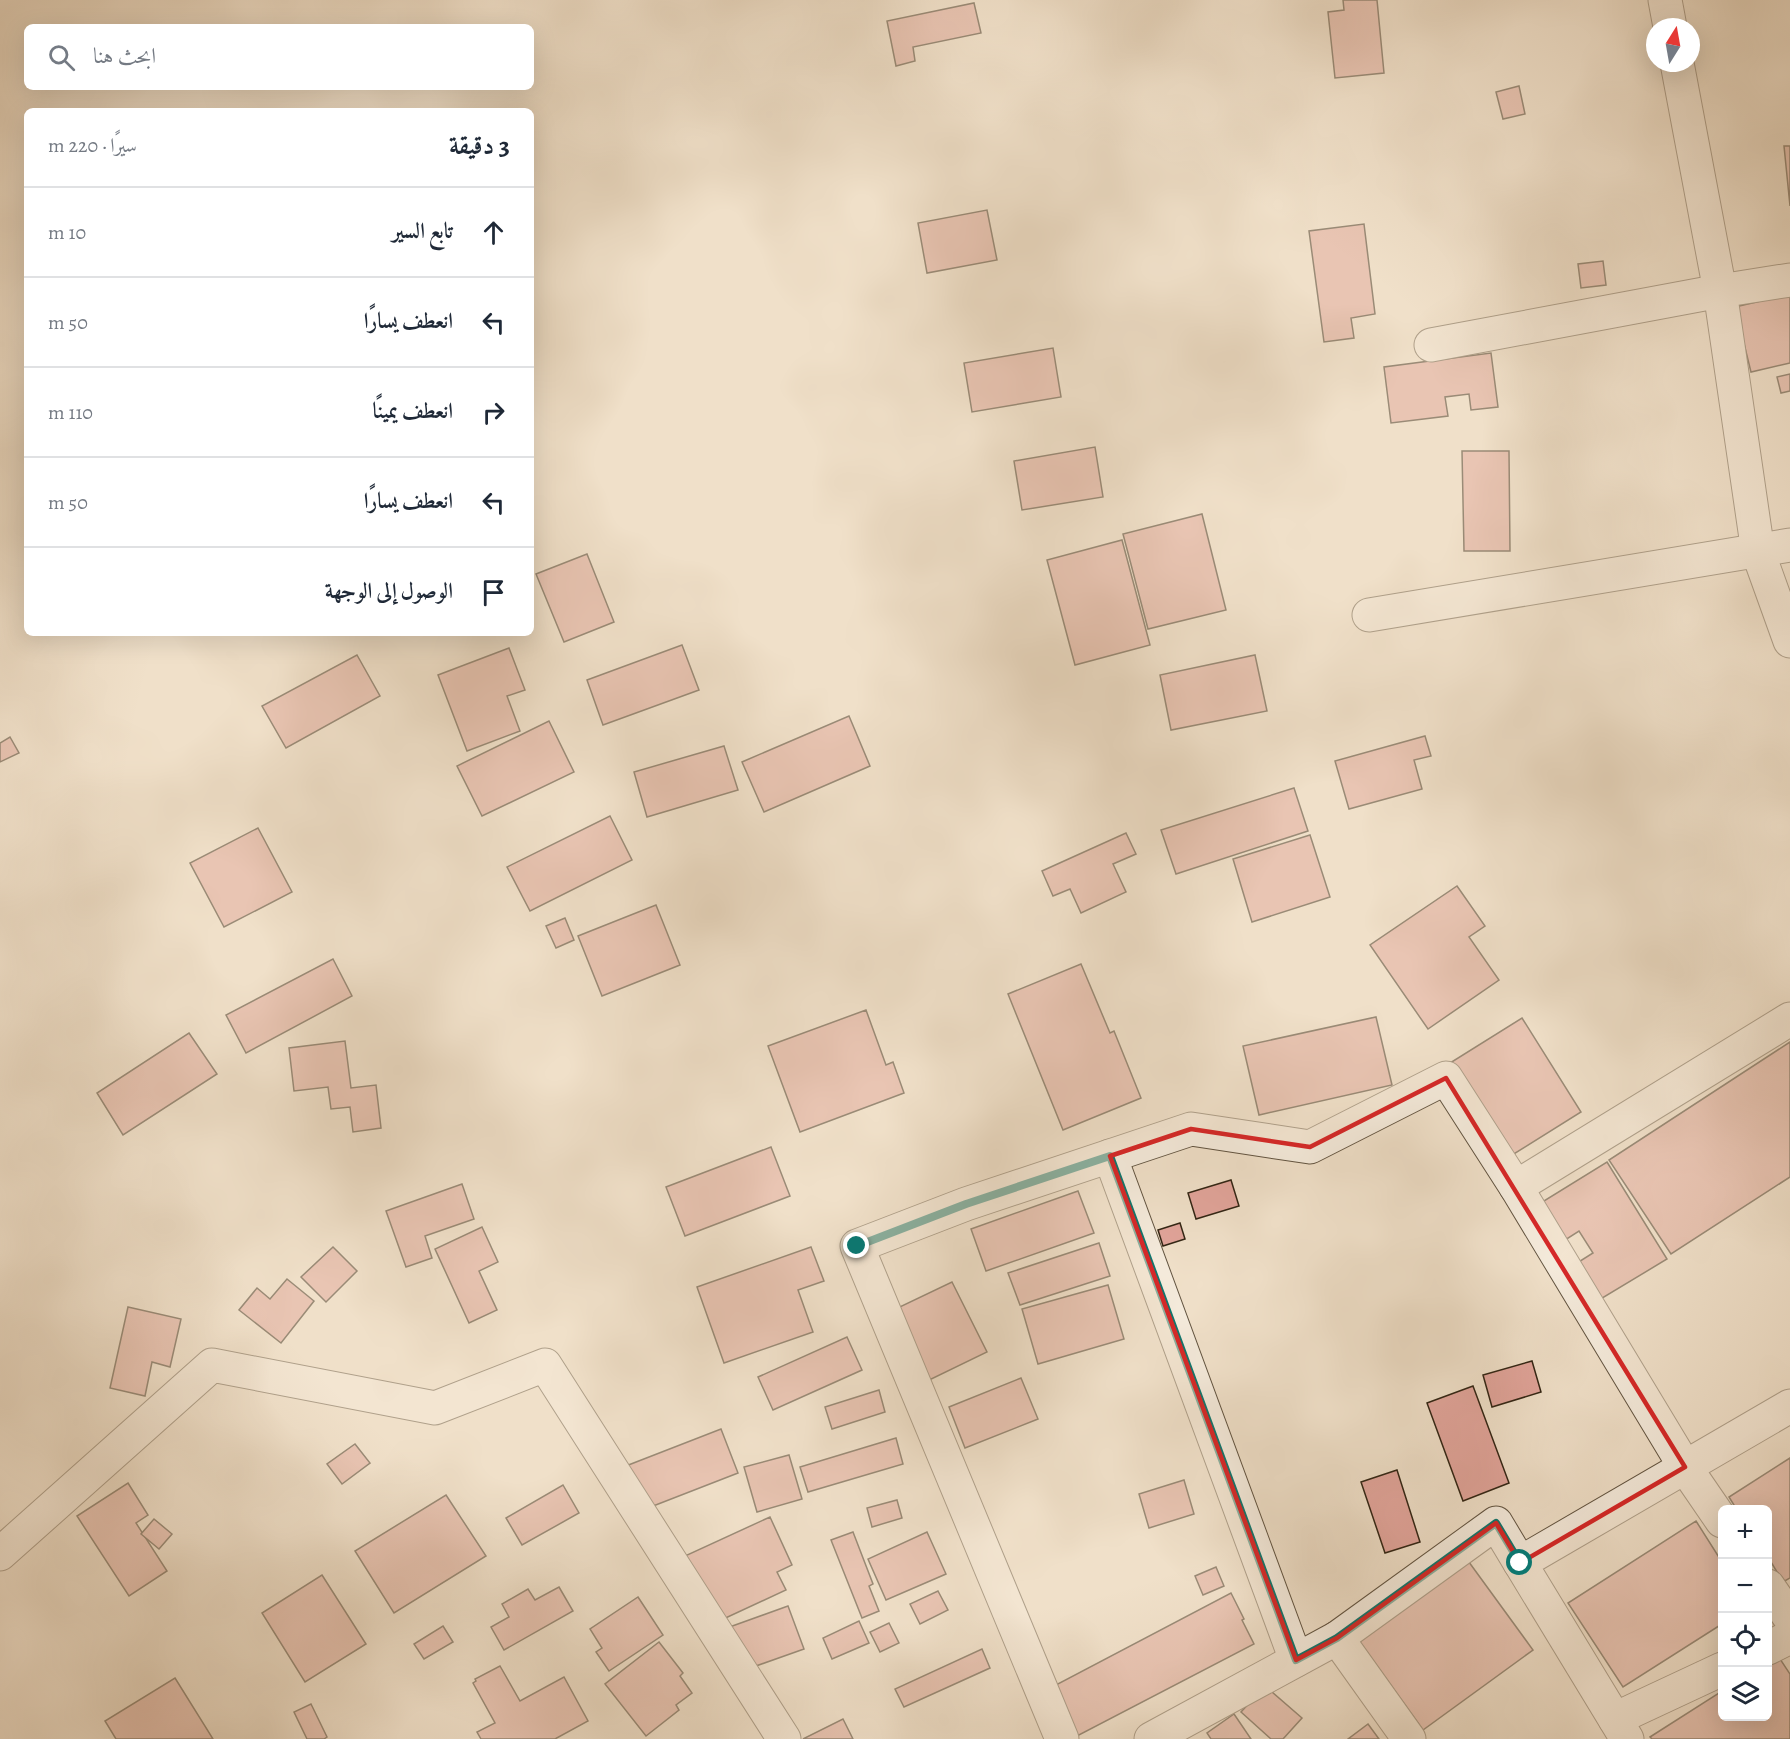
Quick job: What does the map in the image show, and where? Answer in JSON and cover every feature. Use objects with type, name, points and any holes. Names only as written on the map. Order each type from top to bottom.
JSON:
[{"type":"street","points":[[1665,0],[1668,18]]},
{"type":"street","points":[[1679,72],[1720,291],[1758,552],[1790,641]]},
{"type":"street","points":[[1431,345],[1790,280]]},
{"type":"street","points":[[1369,615],[1790,545]]},
{"type":"street","points":[[1516,1187],[1790,1019]]},
{"type":"street","points":[[1062,1739],[857,1246],[966,1204],[1191,1129],[1311,1147],[1446,1078],[1516,1187],[1685,1467],[1718,1515]]},
{"type":"street","points":[[1110,1156],[1296,1660]]},
{"type":"street","points":[[0,1554],[212,1365],[435,1408],[545,1365],[784,1739]]},
{"type":"street","points":[[1520,1563],[1790,1406]]},
{"type":"street","points":[[1151,1739],[1337,1638],[1496,1523],[1621,1729],[1718,1671]]},
{"type":"street","points":[[1772,1593],[1790,1618]]},
{"type":"street","points":[[1772,1646],[1790,1637]]},
{"type":"street","points":[[1337,1638],[1409,1739]]},
{"type":"highlighted area","points":[[1446,1078],[1685,1467],[1520,1563],[1496,1523],[1337,1638],[1296,1660],[1110,1156],[1191,1129],[1310,1147]]},
{"type":"building","points":[[1343,0],[1377,0],[1384,73],[1335,78],[1328,12],[1344,10]]},
{"type":"building","points":[[974,3],[981,33],[913,47],[915,61],[896,66],[887,21]]},
{"type":"building","points":[[1519,86],[1525,114],[1503,119],[1496,92]]},
{"type":"building","points":[[1784,146],[1790,146],[1790,206]]},
{"type":"building","points":[[987,210],[997,260],[927,273],[918,223]]},
{"type":"building","points":[[1364,224],[1375,314],[1351,318],[1354,338],[1324,342],[1309,231]]},
{"type":"building","points":[[1603,261],[1606,285],[1581,288],[1578,264]]},
{"type":"building","points":[[1790,294],[1790,363],[1751,372],[1735,307]]},
{"type":"building","points":[[1053,348],[1061,397],[972,412],[964,363]]},
{"type":"building","points":[[1491,353],[1498,407],[1471,410],[1469,394],[1445,397],[1448,416],[1391,423],[1384,367]]},
{"type":"building","points":[[1790,374],[1790,391],[1781,393],[1777,377]]},
{"type":"building","points":[[1095,447],[1103,497],[1022,510],[1014,461]]},
{"type":"building","points":[[1462,451],[1509,451],[1510,551],[1464,551]]},
{"type":"building","points":[[1202,514],[1226,610],[1148,629],[1123,534]]},
{"type":"building","points":[[1122,540],[1150,645],[1075,665],[1047,560]]},
{"type":"building","points":[[587,554],[614,622],[564,642],[536,574]]},
{"type":"building","points":[[682,645],[699,690],[603,725],[587,680]]},
{"type":"building","points":[[509,648],[525,690],[507,696],[520,731],[467,751],[438,675]]},
{"type":"building","points":[[357,655],[380,696],[286,748],[262,706]]},
{"type":"building","points":[[1255,655],[1267,711],[1171,730],[1160,675]]},
{"type":"building","points":[[849,716],[870,766],[764,812],[742,762]]},
{"type":"building","points":[[549,721],[574,772],[482,816],[457,766]]},
{"type":"building","points":[[1425,736],[1431,756],[1414,760],[1422,789],[1349,809],[1335,761]]},
{"type":"building","points":[[10,737],[19,753],[0,762],[0,743]]},
{"type":"building","points":[[724,746],[738,790],[647,817],[634,772]]},
{"type":"building","points":[[1294,788],[1308,831],[1176,874],[1161,830]]},
{"type":"building","points":[[610,816],[632,860],[530,911],[507,867]]},
{"type":"building","points":[[258,828],[292,892],[224,927],[190,863]]},
{"type":"building","points":[[1126,833],[1136,854],[1113,864],[1126,892],[1081,913],[1070,889],[1053,896],[1042,871]]},
{"type":"building","points":[[1310,835],[1330,897],[1252,922],[1233,859]]},
{"type":"building","points":[[1457,886],[1485,926],[1469,937],[1499,980],[1428,1029],[1370,945]]},
{"type":"building","points":[[656,905],[680,965],[602,996],[578,936]]},
{"type":"building","points":[[565,918],[574,940],[556,948],[546,926]]},
{"type":"building","points":[[333,959],[352,996],[246,1053],[226,1015]]},
{"type":"building","points":[[1081,964],[1110,1033],[1114,1031],[1141,1098],[1063,1130],[1008,994]]},
{"type":"building","points":[[866,1010],[886,1065],[893,1062],[904,1093],[800,1132],[768,1046]]},
{"type":"building","points":[[1376,1017],[1392,1085],[1259,1115],[1243,1046]]},
{"type":"building","points":[[1522,1018],[1581,1112],[1509,1157],[1450,1063]]},
{"type":"building","points":[[189,1033],[217,1074],[123,1135],[97,1093]]},
{"type":"building","points":[[345,1041],[351,1088],[376,1085],[381,1128],[353,1132],[350,1107],[331,1109],[328,1087],[294,1091],[289,1048]]},
{"type":"building","points":[[1790,1042],[1790,1177],[1671,1254],[1609,1160]]},
{"type":"building","points":[[771,1147],[790,1196],[685,1236],[666,1187]]},
{"type":"building","points":[[1607,1162],[1667,1259],[1599,1300],[1577,1263],[1593,1253],[1579,1231],[1562,1242],[1539,1204]]},
{"type":"building","points":[[1231,1180],[1239,1206],[1196,1219],[1188,1193]]},
{"type":"building","points":[[462,1184],[474,1219],[425,1236],[432,1258],[406,1267],[386,1211]]},
{"type":"building","points":[[1078,1191],[1094,1233],[986,1271],[971,1229]]},
{"type":"building","points":[[1180,1223],[1185,1239],[1163,1246],[1158,1230]]},
{"type":"building","points":[[482,1227],[498,1262],[479,1271],[497,1310],[469,1323],[435,1249]]},
{"type":"building","points":[[1099,1243],[1110,1276],[1020,1305],[1008,1273]]},
{"type":"building","points":[[333,1247],[357,1271],[326,1302],[301,1277]]},
{"type":"building","points":[[811,1247],[824,1281],[798,1290],[813,1332],[724,1363],[697,1287]]},
{"type":"building","points":[[287,1279],[314,1301],[281,1343],[239,1310],[257,1288],[270,1299]]},
{"type":"building","points":[[952,1282],[987,1352],[921,1384],[887,1313]]},
{"type":"building","points":[[1108,1285],[1124,1339],[1038,1364],[1022,1309]]},
{"type":"building","points":[[128,1307],[181,1319],[170,1367],[152,1362],[145,1396],[110,1388]]},
{"type":"building","points":[[847,1337],[862,1370],[773,1410],[758,1377]]},
{"type":"building","points":[[1532,1361],[1541,1392],[1492,1407],[1483,1375]]},
{"type":"building","points":[[1021,1378],[1038,1419],[965,1448],[949,1407]]},
{"type":"building","points":[[1473,1386],[1509,1483],[1463,1501],[1427,1403]]},
{"type":"building","points":[[879,1390],[885,1412],[832,1429],[825,1407]]},
{"type":"building","points":[[721,1429],[738,1473],[630,1515],[613,1471]]},
{"type":"building","points":[[896,1438],[903,1464],[808,1492],[800,1467]]},
{"type":"building","points":[[355,1444],[370,1463],[342,1484],[327,1464]]},
{"type":"building","points":[[789,1455],[802,1499],[757,1512],[744,1467]]},
{"type":"building","points":[[1790,1458],[1790,1578],[1783,1582],[1772,1564],[1772,1505],[1734,1505],[1729,1497]]},
{"type":"building","points":[[1397,1470],[1420,1542],[1385,1553],[1361,1482]]},
{"type":"building","points":[[1184,1480],[1194,1514],[1149,1528],[1139,1494]]},
{"type":"building","points":[[128,1483],[148,1515],[136,1523],[167,1571],[129,1596],[77,1516]]},
{"type":"building","points":[[563,1485],[579,1513],[522,1545],[506,1518]]},
{"type":"building","points":[[446,1495],[486,1556],[394,1613],[355,1551]]},
{"type":"building","points":[[897,1500],[902,1518],[872,1527],[867,1508]]},
{"type":"building","points":[[770,1517],[792,1565],[777,1572],[786,1590],[704,1628],[674,1561]]},
{"type":"building","points":[[154,1519],[172,1534],[159,1549],[141,1534]]},
{"type":"building","points":[[1696,1521],[1718,1556],[1718,1627],[1623,1687],[1568,1603]]},
{"type":"building","points":[[853,1532],[873,1584],[869,1586],[879,1611],[862,1618],[831,1540]]},
{"type":"building","points":[[927,1532],[946,1574],[886,1600],[868,1559]]},
{"type":"building","points":[[1466,1558],[1533,1650],[1423,1730],[1356,1637]]},
{"type":"building","points":[[1216,1567],[1224,1586],[1203,1595],[1195,1576]]},
{"type":"building","points":[[322,1575],[366,1644],[305,1682],[262,1613]]},
{"type":"building","points":[[559,1587],[573,1611],[504,1650],[491,1627],[509,1617],[502,1604],[528,1589],[535,1600]]},
{"type":"building","points":[[938,1591],[948,1610],[920,1624],[910,1604]]},
{"type":"building","points":[[1231,1593],[1254,1644],[1077,1736],[1052,1687]]},
{"type":"building","points":[[638,1597],[663,1635],[609,1671],[596,1652],[602,1648],[590,1629]]},
{"type":"building","points":[[788,1606],[804,1649],[739,1672],[724,1629]]},
{"type":"building","points":[[859,1621],[869,1643],[832,1659],[823,1638]]},
{"type":"building","points":[[889,1623],[899,1643],[880,1652],[870,1632]]},
{"type":"building","points":[[443,1626],[453,1642],[424,1659],[414,1644]]},
{"type":"building","points":[[659,1642],[683,1673],[680,1676],[692,1693],[676,1705],[679,1710],[646,1736],[605,1684]]},
{"type":"building","points":[[982,1649],[990,1668],[904,1707],[895,1689]]},
{"type":"building","points":[[1778,1656],[1790,1674],[1790,1739],[1652,1739],[1650,1737],[1718,1694],[1718,1721],[1772,1721],[1772,1660]]},
{"type":"building","points":[[500,1666],[520,1701],[564,1677],[588,1721],[555,1739],[481,1739],[477,1732],[495,1723],[473,1683],[475,1679]]},
{"type":"building","points":[[175,1678],[213,1739],[116,1739],[105,1721]]},
{"type":"building","points":[[1265,1686],[1302,1718],[1283,1739],[1271,1739],[1241,1712]]},
{"type":"building","points":[[311,1704],[327,1737],[324,1739],[307,1739],[294,1712]]},
{"type":"building","points":[[1234,1714],[1251,1739],[1211,1739],[1207,1733]]},
{"type":"building","points":[[843,1719],[853,1739],[803,1739]]},
{"type":"building","points":[[1368,1724],[1379,1739],[1348,1739]]},
{"type":"route","points":[[857,1246],[966,1204],[1110,1156],[1296,1660],[1337,1638],[1496,1523],[1520,1563]]}]
